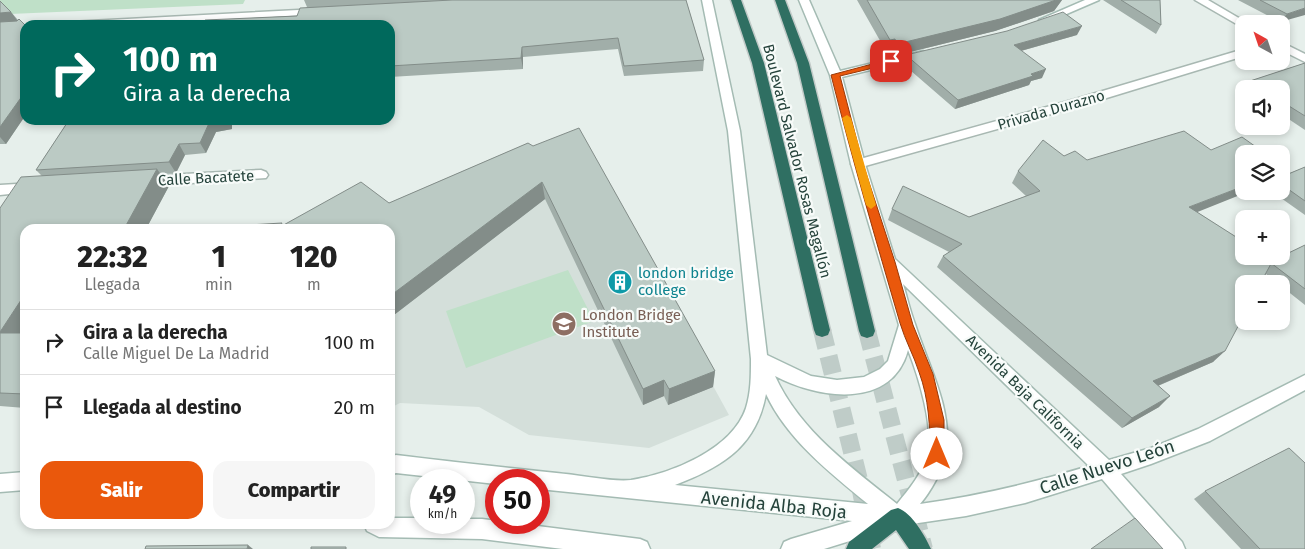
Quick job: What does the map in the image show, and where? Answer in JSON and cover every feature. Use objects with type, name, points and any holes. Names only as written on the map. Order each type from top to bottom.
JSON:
[{"type":"highway","name":"Boulevard Salvador Rosas Magallón","points":[[736,0],[758,62],[822,330]]},
{"type":"highway","name":"Boulevard Salvador Rosas Magallón","points":[[780,0],[803,63],[867,331]]},
{"type":"highway","points":[[856,549],[898,517],[921,549]]},
{"type":"main road","points":[[626,490],[671,479],[698,468],[721,454],[741,433],[753,413],[760,386],[759,359],[734,131],[707,0]]},
{"type":"main road","points":[[759,359],[770,389],[785,414],[802,434],[820,452],[898,517],[922,488],[937,454],[937,420],[926,374],[907,325],[890,262],[858,164],[836,75],[804,0]]},
{"type":"main road","points":[[1032,25],[1094,0]]},
{"type":"main road","points":[[1200,0],[1235,19]]},
{"type":"main road","points":[[168,20],[326,12]]},
{"type":"main road","points":[[836,75],[938,50]]},
{"type":"main road","points":[[1290,50],[1305,58]]},
{"type":"main road","name":"Privada Durazno","points":[[858,164],[1083,101],[1235,55]]},
{"type":"main road","name":"Calle Bacatete","points":[[136,182],[261,175]]},
{"type":"main road","points":[[0,190],[48,187]]},
{"type":"main road","name":"Avenida Baja California","points":[[890,262],[1106,470],[1175,549]]},
{"type":"main road","points":[[759,359],[801,381],[824,386],[856,386],[876,382],[894,366],[907,325]]},
{"type":"main road","name":"Calle Nuevo León","points":[[898,517],[966,508],[1025,494],[1151,456],[1204,435],[1305,382]]},
{"type":"main road","name":"Avenida Alba Roja","points":[[395,464],[485,474]]},
{"type":"main road","points":[[0,483],[20,481]]},
{"type":"main road","name":"Avenida Alba Roja","points":[[550,481],[898,517]]},
{"type":"main road","name":"Avenida Alba Roja","points":[[791,549],[898,517]]},
{"type":"main road","points":[[395,527],[482,529],[640,549]]},
{"type":"shaded area","points":[[581,145],[729,415],[649,448],[529,435],[479,407],[400,403],[395,406],[395,242]]},
{"type":"green space","points":[[0,0],[245,0],[243,4],[10,14],[0,8]]},
{"type":"green space","points":[[568,270],[594,321],[466,368],[446,311]]},
{"type":"building","points":[[452,0],[686,0],[704,60],[624,66],[618,38],[522,47],[521,58],[395,66],[395,20],[205,20],[297,16],[300,8]]},
{"type":"building","points":[[867,0],[1056,0],[1000,19],[897,44],[895,39],[890,40]]},
{"type":"building","points":[[1121,0],[1160,0],[1161,25]]},
{"type":"building","points":[[1260,0],[1305,0],[1305,8],[1287,14]]},
{"type":"building","points":[[0,1],[11,12],[0,13]]},
{"type":"building","points":[[1063,12],[1082,26],[1014,45],[1046,69],[1031,74],[1033,76],[958,100],[906,55],[1007,31]]},
{"type":"building","points":[[20,20],[20,99],[0,127],[0,22]]},
{"type":"building","points":[[1305,63],[1305,116],[1290,107],[1290,80],[1253,80],[1284,70],[1290,70],[1290,68]]},
{"type":"building","points":[[66,125],[208,125],[200,143],[179,144],[169,162],[36,170]]},
{"type":"building","name":"london bridge college","points":[[579,128],[715,371],[669,389],[664,380],[643,389],[542,182],[395,292],[395,224],[285,224],[361,182],[389,203],[528,143],[533,146]]},
{"type":"building","points":[[1184,131],[1211,150],[1242,137],[1253,145],[1235,145],[1235,189],[1189,207],[1235,236],[1235,265],[1270,265],[1265,275],[1235,275],[1236,330],[1225,351],[1153,381],[1170,396],[1132,418],[943,256],[962,244],[892,209],[903,186],[969,217],[1040,191],[1018,171],[1043,140],[1064,156],[1075,151],[1087,160]]},
{"type":"building","points":[[1305,167],[1305,201],[1290,190],[1290,173]]},
{"type":"building","points":[[157,169],[127,224],[20,224],[20,302],[0,332],[0,208],[21,177]]},
{"type":"building","points":[[1305,245],[1305,289],[1290,278],[1290,275],[1287,275],[1274,265],[1290,265],[1290,252]]},
{"type":"building","points":[[0,333],[20,333],[20,394],[0,393]]},
{"type":"building","points":[[1289,448],[1305,463],[1305,549],[1260,549],[1205,491]]},
{"type":"building","points":[[1135,518],[1163,549],[1091,549]]},
{"type":"building","points":[[248,545],[247,549],[145,549],[146,546]]},
{"type":"building","points":[[311,547],[346,547],[346,549],[311,549]]},
{"type":"tunnel","points":[[822,330],[859,480],[872,549]]},
{"type":"tunnel","points":[[867,331],[924,549]]},
{"type":"slow traffic","points":[[847,118],[858,164],[871,205]]},
{"type":"place","name":"london bridge college","points":[[620,282]]},
{"type":"place","name":"London Bridge Institute","points":[[564,324]]},
{"type":"route","points":[[891,61],[836,75],[858,164],[890,262],[907,325],[926,374],[937,420],[937,454]]}]
